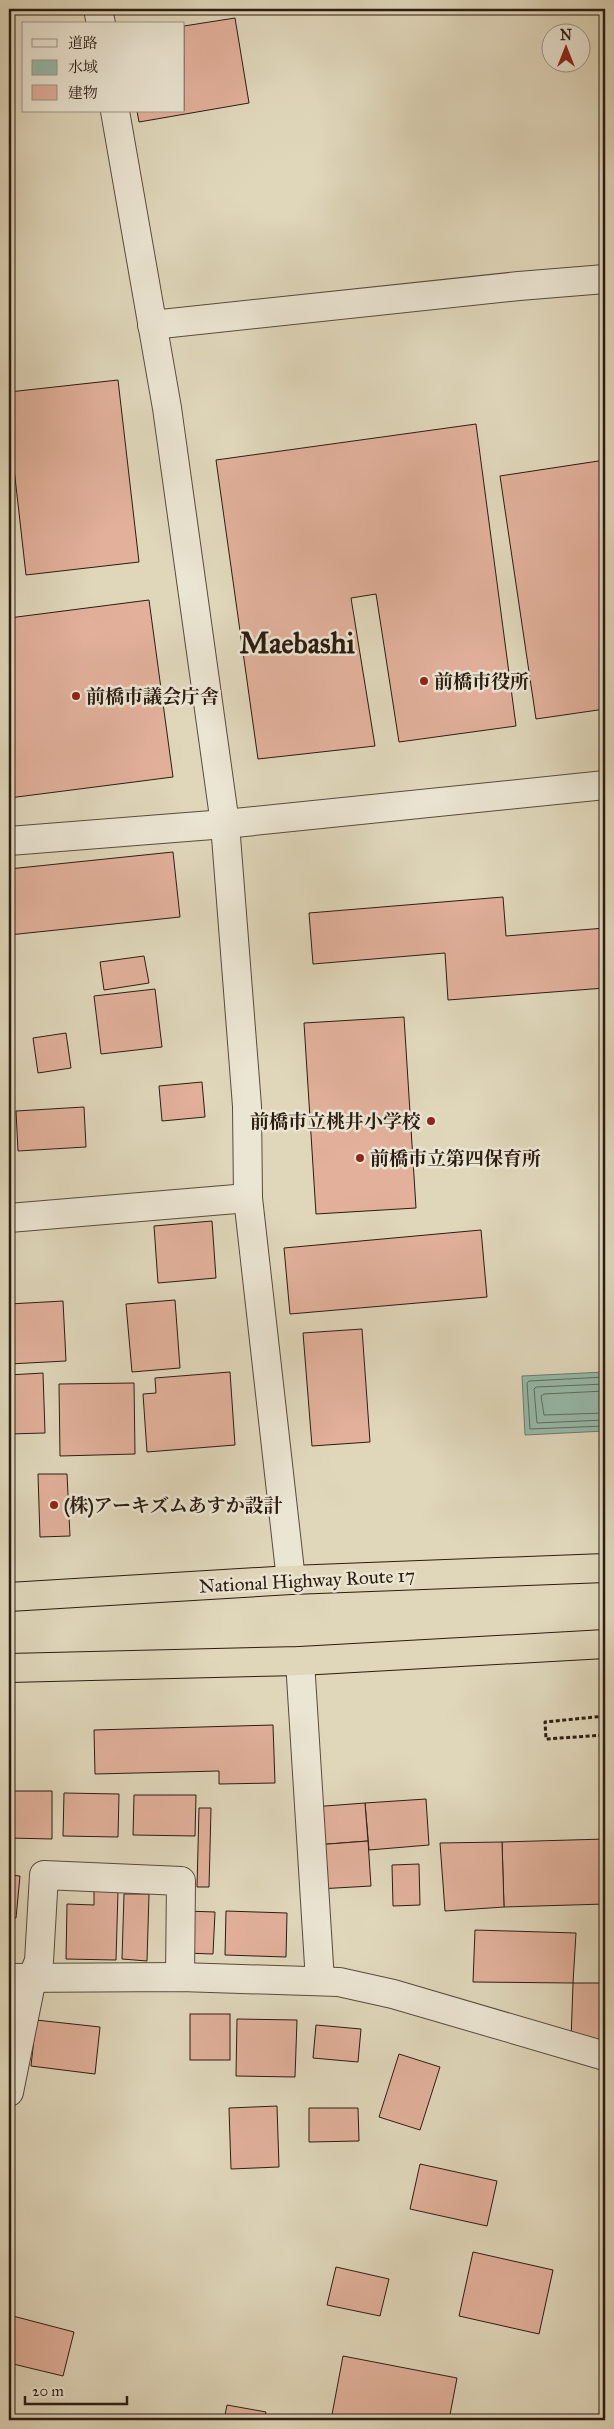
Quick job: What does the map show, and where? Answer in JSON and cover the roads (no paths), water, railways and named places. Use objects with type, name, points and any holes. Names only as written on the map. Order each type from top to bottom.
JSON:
[{"type":"highway","name":"National Highway Route 17","points":[[9,1596],[290,1580],[605,1568]]},
{"type":"highway","points":[[9,1668],[300,1661],[605,1644]]},
{"type":"street","points":[[98,9],[101,22]]},
{"type":"street","points":[[115,112],[168,418],[225,824],[247,1106],[248,1198],[290,1580]]},
{"type":"street","points":[[152,325],[519,286],[605,279]]},
{"type":"street","points":[[9,841],[225,824],[605,785]]},
{"type":"street","points":[[9,1218],[248,1198]]},
{"type":"street","points":[[300,1661],[320,1981]]},
{"type":"street","points":[[9,2092],[20,1978],[39,1961],[44,1875],[181,1881],[180,1977]]},
{"type":"street","points":[[20,1978],[180,1977],[320,1981],[359,1986],[393,1994],[605,2056]]},
{"type":"water","points":[[605,1372],[605,1431],[525,1435],[522,1376]]},
{"type":"place","name":"前橋市役所","points":[[424,681]]},
{"type":"place","name":"前橋市議会庁舎","points":[[76,696]]},
{"type":"place","name":"前橋市立桃井小学校","points":[[431,1121]]},
{"type":"place","name":"前橋市立第四保育所","points":[[360,1158]]},
{"type":"place","name":"(株)アーキズムあすか設計","points":[[54,1505]]},
{"type":"district","name":"Maebashi","points":[[297,643]]}]
